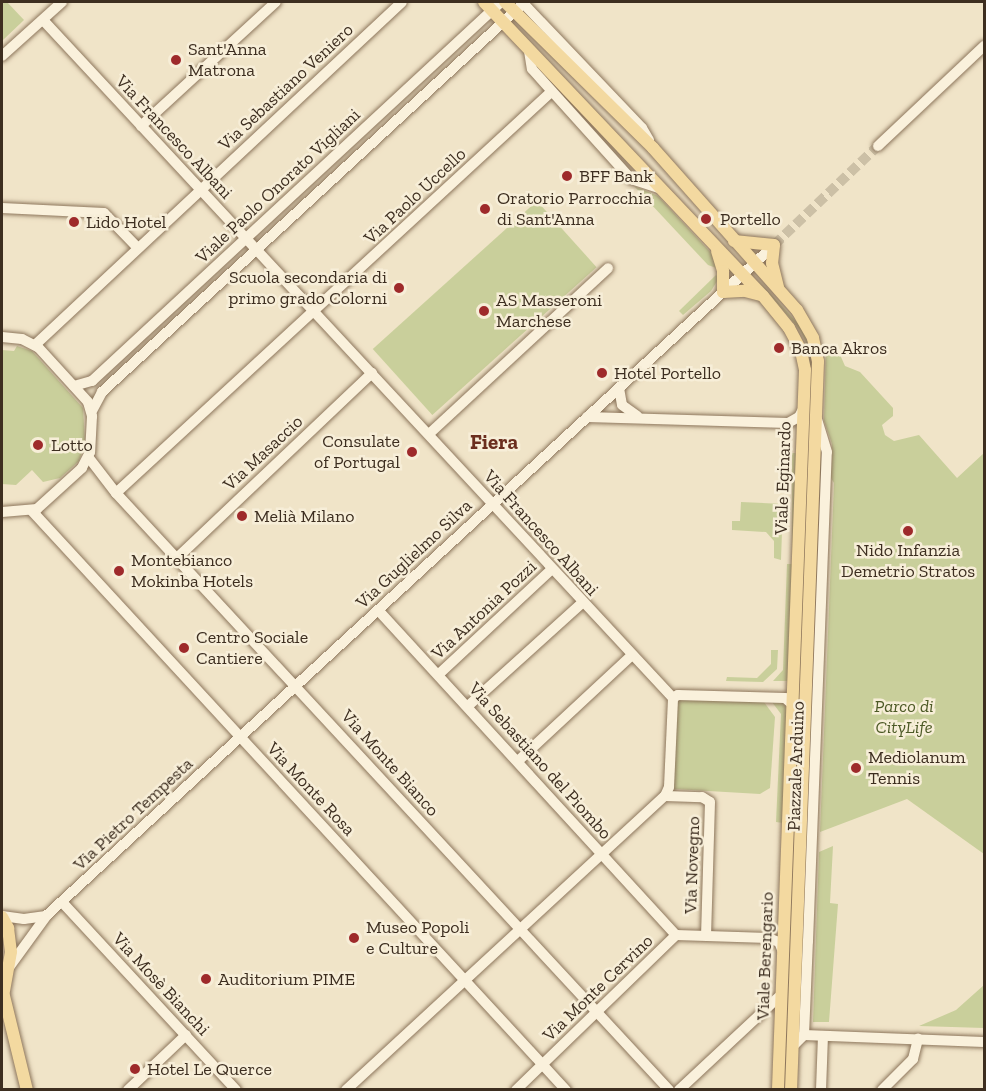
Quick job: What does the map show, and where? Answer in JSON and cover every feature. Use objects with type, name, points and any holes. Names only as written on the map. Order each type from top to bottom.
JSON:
[{"type":"main road","name":"Viale Eginardo","points":[[503,2],[521,4],[784,296],[813,338],[818,361],[813,657],[802,782]]},
{"type":"main road","name":"Viale Eginardo","points":[[488,6],[763,296],[799,344],[805,370],[792,705]]},
{"type":"main road","points":[[734,241],[774,245],[774,276],[784,296]]},
{"type":"main road","points":[[716,247],[723,266],[723,292],[745,291],[763,296]]},
{"type":"main road","points":[[800,512],[804,546],[801,650],[813,657]]},
{"type":"main road","points":[[792,705],[798,716],[797,765],[802,782]]},
{"type":"main road","name":"Piazzale Arduino","points":[[788,825],[792,705]]},
{"type":"main road","name":"Piazzale Arduino","points":[[801,825],[802,782]]},
{"type":"main road","name":"Viale Berengario","points":[[778,1089],[788,825]]},
{"type":"main road","name":"Viale Berengario","points":[[791,1089],[801,825]]},
{"type":"main road","points":[[2,916],[10,938],[10,966],[3,999],[27,1089]]},
{"type":"street","points":[[2,56],[62,2]]},
{"type":"street","points":[[141,126],[276,2]]},
{"type":"street","name":"Via Sebastiano Veniero","points":[[35,345],[137,247],[402,2]]},
{"type":"street","name":"Viale Paolo Onorato Vigliani","points":[[74,386],[92,381],[246,239],[488,6],[503,2]]},
{"type":"street","name":"Viale Paolo Onorato Vigliani","points":[[92,411],[102,392],[258,251],[521,4]]},
{"type":"street","name":"Via Francesco Albani","points":[[43,20],[429,434],[631,656],[673,698]]},
{"type":"street","points":[[879,146],[984,46]]},
{"type":"street","points":[[529,51],[532,69],[631,178],[662,189]]},
{"type":"street","name":"Via Paolo Uccello","points":[[116,494],[551,92]]},
{"type":"street","points":[[2,208],[101,212],[109,216],[137,247]]},
{"type":"street","name":"Via Guglielmo Silva","points":[[241,737],[774,245]]},
{"type":"street","points":[[429,434],[608,268]]},
{"type":"street","points":[[2,338],[35,345],[74,386],[92,411],[89,458],[32,511],[2,512]]},
{"type":"street","name":"Via Masaccio","points":[[177,558],[372,373]]},
{"type":"street","points":[[619,388],[622,405],[640,417]]},
{"type":"street","points":[[587,417],[788,423],[799,417],[804,407]]},
{"type":"street","name":"Via Monte Bianco","points":[[89,458],[116,494],[297,685],[597,1014],[669,1089]]},
{"type":"street","name":"Via Monte Rosa","points":[[32,511],[566,1089]]},
{"type":"street","name":"Via Antonia Pozzi","points":[[439,674],[552,569]]},
{"type":"street","points":[[468,706],[582,603]]},
{"type":"street","name":"Via Sebastiano del Piombo","points":[[378,610],[676,935]]},
{"type":"street","points":[[518,761],[631,656]]},
{"type":"street","name":"Viale Eginardo","points":[[813,657],[817,689]]},
{"type":"street","name":"Piazzale Arduino","points":[[804,1035],[817,689]]},
{"type":"street","name":"Piazzale Arduino","points":[[673,698],[678,695],[785,698],[792,705]]},
{"type":"street","points":[[346,1089],[665,796],[669,787],[673,698]]},
{"type":"street","name":"Via Pietro Tempesta","points":[[10,966],[47,915],[241,737]]},
{"type":"street","name":"Via Novegno","points":[[665,796],[707,798],[711,808],[706,935]]},
{"type":"street","name":"Via Mosè Bianchi","points":[[62,902],[234,1089]]},
{"type":"street","points":[[2,916],[24,919],[47,915]]},
{"type":"street","points":[[676,935],[771,938],[779,942],[783,952]]},
{"type":"street","name":"Via Monte Cervino","points":[[516,1089],[597,1014],[676,935]]},
{"type":"street","points":[[679,1089],[781,994]]},
{"type":"street","points":[[129,1089],[186,1035]]},
{"type":"street","points":[[793,1046],[804,1035],[984,1042]]},
{"type":"street","points":[[821,1089],[823,1036]]},
{"type":"street","points":[[882,1089],[917,1054],[918,1039]]},
{"type":"green space","points":[[2,2],[7,2],[24,20],[3,40]]},
{"type":"green space","points":[[634,186],[658,196],[716,258],[719,269],[708,265]]},
{"type":"green space","name":"AS Masseroni Marchese","points":[[537,201],[597,267],[432,415],[373,349]]},
{"type":"green space","points":[[716,275],[719,278],[711,291],[683,315],[679,311]]},
{"type":"green space","points":[[756,278],[803,329],[813,359],[806,527],[809,349],[800,330]]},
{"type":"green space","points":[[17,346],[32,351],[83,408],[85,442],[79,461],[60,478],[43,482],[32,470],[16,485],[2,484],[2,350],[14,351]]},
{"type":"green space","name":"Parco di CityLife","points":[[826,346],[838,350],[845,366],[860,372],[893,408],[893,416],[882,425],[885,435],[894,441],[919,435],[957,478],[984,453],[984,854],[907,799],[820,832],[834,483],[831,478],[832,444],[824,421]]},
{"type":"green space","points":[[820,443],[822,445],[816,654],[812,652]]},
{"type":"green space","points":[[792,453],[797,453],[797,559],[792,559]]},
{"type":"green space","points":[[741,502],[783,504],[781,560],[774,558],[774,541],[766,532],[732,530],[732,521],[740,521]]},
{"type":"green space","points":[[787,564],[793,564],[788,681],[773,681],[783,670]]},
{"type":"green space","points":[[771,650],[778,650],[777,669],[763,682],[726,681],[727,677],[757,678],[771,664]]},
{"type":"green space","points":[[680,698],[764,702],[775,717],[770,788],[760,794],[674,789],[674,707]]},
{"type":"green space","points":[[772,702],[787,703],[783,823],[776,822],[781,714]]},
{"type":"green space","points":[[792,828],[796,828],[796,1018],[792,1018]]},
{"type":"green space","points":[[833,846],[830,903],[838,904],[829,1022],[813,1022],[819,852]]},
{"type":"green space","points":[[984,985],[984,1028],[919,1026],[956,1010]]},
{"type":"tunnel","points":[[774,245],[878,146]]},
{"type":"place","name":"Sant'Anna Matrona","points":[[176,60]]},
{"type":"place","name":"BFF Bank","points":[[567,176]]},
{"type":"place","name":"Oratorio Parrocchia di Sant'Anna","points":[[485,209]]},
{"type":"place","name":"Portello","points":[[706,219]]},
{"type":"place","name":"Lido Hotel","points":[[74,222]]},
{"type":"place","name":"Scuola secondaria di primo grado Colorni","points":[[399,288]]},
{"type":"place","name":"AS Masseroni Marchese","points":[[484,311]]},
{"type":"place","name":"Banca Akros","points":[[779,348]]},
{"type":"place","name":"Hotel Portello","points":[[602,373]]},
{"type":"place","name":"Lotto","points":[[38,445]]},
{"type":"place","name":"Consulate of Portugal","points":[[412,452]]},
{"type":"place","name":"Melià Milano","points":[[242,516]]},
{"type":"place","name":"Nido Infanzia Demetrio Stratos","points":[[908,531]]},
{"type":"place","name":"Montebianco Mokinba Hotels","points":[[119,571]]},
{"type":"place","name":"Centro Sociale Cantiere","points":[[184,648]]},
{"type":"place","name":"Mediolanum Tennis","points":[[856,768]]},
{"type":"place","name":"Museo Popoli e Culture","points":[[354,938]]},
{"type":"place","name":"Auditorium PIME","points":[[206,979]]},
{"type":"place","name":"Hotel Le Querce","points":[[135,1069]]},
{"type":"district","name":"Fiera","points":[[494,442]]}]
